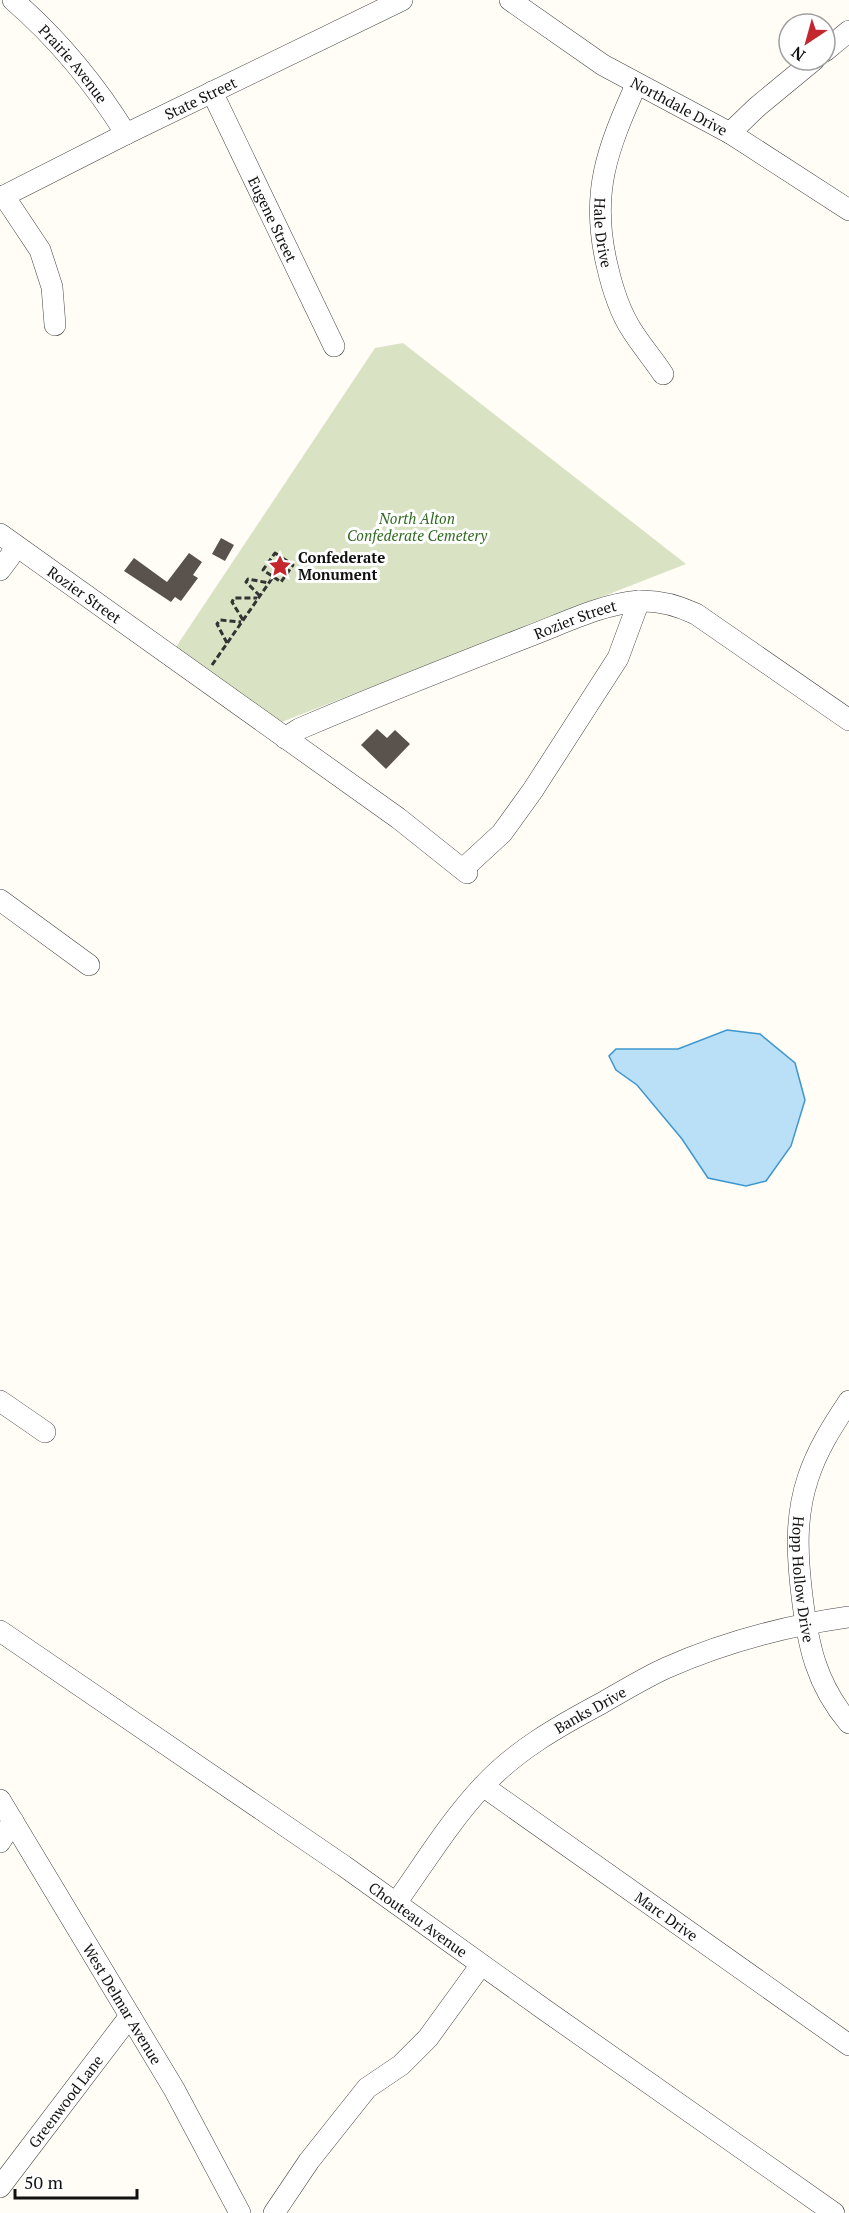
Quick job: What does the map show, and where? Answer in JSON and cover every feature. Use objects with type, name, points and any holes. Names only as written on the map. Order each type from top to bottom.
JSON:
[{"type":"street","name":"Prairie Avenue","points":[[13,0],[36,20],[71,57],[90,80],[126,134]]},
{"type":"street","name":"State Street","points":[[2,197],[402,0]]},
{"type":"street","name":"Northdale Drive","points":[[510,0],[594,59],[636,85],[730,133],[849,210]]},
{"type":"street","points":[[837,41],[849,31]]},
{"type":"street","points":[[730,133],[799,72]]},
{"type":"street","name":"Hale Drive","points":[[636,85],[614,134],[604,170],[599,216],[605,259],[620,307],[631,329],[663,374]]},
{"type":"street","name":"Eugene Street","points":[[212,92],[334,346]]},
{"type":"street","points":[[2,197],[40,250],[52,287],[55,325]]},
{"type":"street","points":[[0,570],[8,541]]},
{"type":"street","name":"Rozier Street","points":[[8,541],[398,818],[465,871],[502,833],[533,790],[618,658],[639,601]]},
{"type":"street","name":"Rozier Street","points":[[285,738],[299,729],[414,680],[578,618],[618,604],[639,601],[662,601],[696,614],[849,720]]},
{"type":"street","points":[[0,900],[89,965]]},
{"type":"street","points":[[0,1401],[45,1432]]},
{"type":"street","name":"Hopp Hollow Drive","points":[[849,1401],[817,1454],[802,1503],[797,1553],[811,1654],[820,1678],[849,1723]]},
{"type":"street","name":"Banks Drive","points":[[396,1903],[455,1820],[483,1786],[508,1762],[539,1739],[664,1669],[706,1651],[756,1635],[806,1623],[849,1617]]},
{"type":"street","name":"Chouteau Avenue","points":[[0,1631],[396,1903],[834,2213]]},
{"type":"street","name":"Marc Drive","points":[[483,1786],[849,2045]]},
{"type":"street","name":"West Delmar Avenue","points":[[0,1800],[174,2089],[240,2213]]},
{"type":"street","points":[[0,1842],[13,1821]]},
{"type":"street","points":[[274,2213],[309,2161],[367,2088],[401,2066],[428,2038],[482,1965]]},
{"type":"street","name":"Greenwood Lane","points":[[0,2187],[130,2016]]},
{"type":"path","points":[[275,553],[292,565],[281,582],[273,577],[263,570],[275,553]]},
{"type":"path","points":[[202,679],[273,577]]},
{"type":"path","points":[[259,597],[246,582],[248,579],[268,583]]},
{"type":"path","points":[[242,621],[231,602],[234,598],[259,597]]},
{"type":"path","points":[[227,643],[217,624],[220,620],[242,621]]},
{"type":"green space","name":"North Alton Confederate Cemetery","points":[[403,343],[686,564],[279,723],[174,650],[375,348]]},
{"type":"water","points":[[727,1030],[760,1034],[795,1063],[805,1100],[791,1146],[766,1181],[746,1186],[708,1178],[682,1139],[637,1085],[616,1070],[609,1056],[616,1049],[678,1049]]},
{"type":"building","points":[[221,538],[234,545],[225,561],[212,554]]},
{"type":"building","points":[[189,553],[202,562],[193,575],[198,578],[181,601],[175,597],[171,602],[124,571],[134,558],[167,582]]},
{"type":"building","points":[[377,729],[387,738],[395,730],[410,744],[386,769],[361,745]]},
{"type":"place","name":"Confederate Monument","points":[[280,566]]}]
